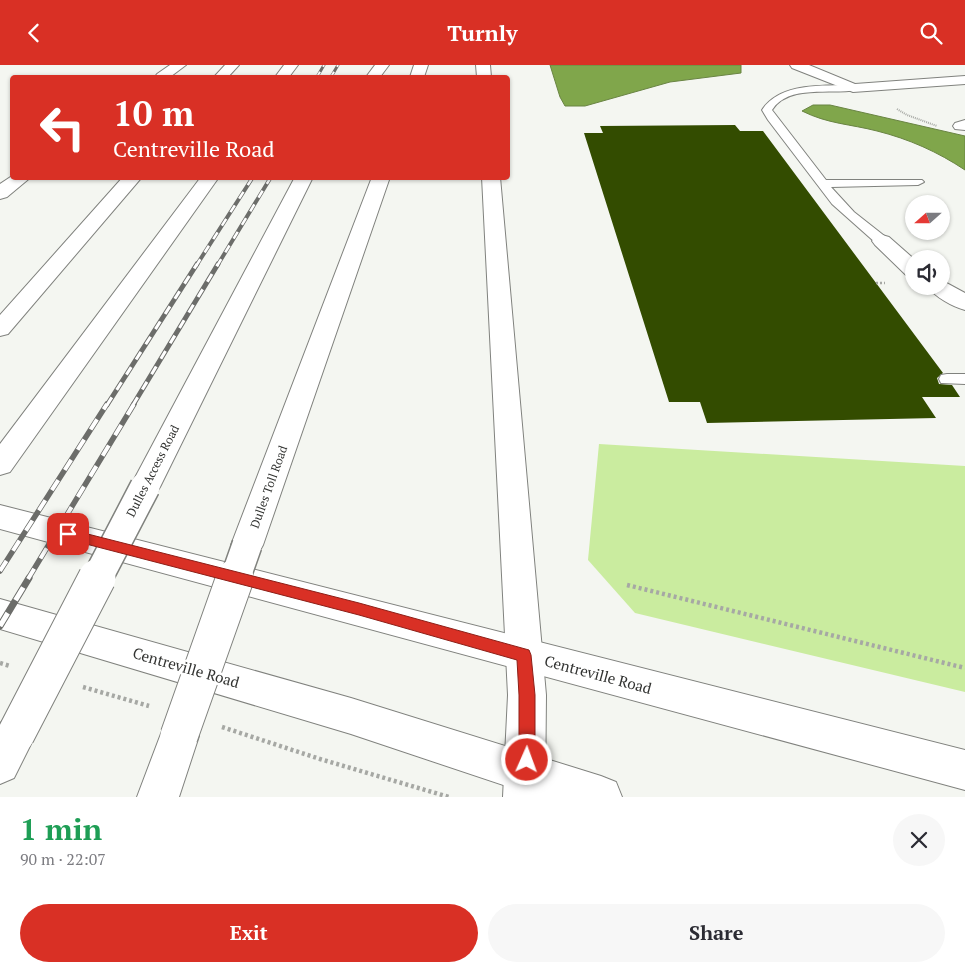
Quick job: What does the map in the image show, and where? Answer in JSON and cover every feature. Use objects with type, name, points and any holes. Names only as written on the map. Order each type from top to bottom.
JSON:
[{"type":"main road","points":[[165,75],[179,65]]},
{"type":"main road","points":[[223,75],[232,65]]},
{"type":"main road","points":[[284,75],[292,65]]},
{"type":"main road","points":[[374,75],[382,65]]},
{"type":"main road","points":[[798,65],[853,88],[965,81]]},
{"type":"main road","points":[[0,193],[18,180]]},
{"type":"main road","points":[[0,329],[130,180]]},
{"type":"main road","points":[[4,460],[208,180]]},
{"type":"main road","name":"Dulles Access Road","points":[[8,749],[303,180]]},
{"type":"main road","name":"Dulles Toll Road","points":[[158,797],[247,545],[381,180]]},
{"type":"main road","points":[[491,180],[527,695],[525,785]]},
{"type":"main road","points":[[882,241],[905,262]]},
{"type":"main road","points":[[950,294],[965,303]]},
{"type":"main road","name":"Centreville Road","points":[[0,517],[965,770]]},
{"type":"main road","name":"Centreville Road","points":[[0,614],[351,716],[525,785],[601,797]]},
{"type":"lane","points":[[853,88],[797,92],[775,99],[768,105],[768,114],[850,215],[882,241]]},
{"type":"lane","points":[[766,135],[785,136]]},
{"type":"lane","points":[[823,184],[918,182]]},
{"type":"lane","points":[[947,379],[965,379]]},
{"type":"path","points":[[896,106],[899,111],[907,115],[942,127]]},
{"type":"path","points":[[627,585],[965,668]]},
{"type":"path","points":[[0,663],[19,668]]},
{"type":"path","points":[[76,685],[152,707]]},
{"type":"path","points":[[218,726],[449,797]]},
{"type":"shaded area","points":[[550,65],[741,65],[741,73],[670,82],[585,106],[565,106],[560,97]]},
{"type":"shaded area","points":[[813,105],[830,105],[965,136],[965,170],[944,157],[912,142],[877,131],[830,121],[802,111]]},
{"type":"shaded area","points":[[599,444],[965,466],[965,692],[635,613],[588,560]]},
{"type":"building","points":[[735,125],[740,131],[763,131],[943,373],[937,378],[939,384],[952,385],[960,397],[922,397],[936,418],[707,423],[700,402],[669,402],[584,133],[603,133],[600,126]]},
{"type":"railway","points":[[318,75],[324,65]]},
{"type":"railway","points":[[332,75],[338,65]]},
{"type":"railway","points":[[196,266],[251,180]]},
{"type":"railway","points":[[217,266],[269,180]]},
{"type":"railway","points":[[107,405],[197,264]]},
{"type":"railway","points":[[133,405],[218,264]]},
{"type":"railway","points":[[0,571],[107,404]]},
{"type":"railway","points":[[28,579],[134,404]]},
{"type":"railway","points":[[0,626],[29,578]]},
{"type":"route","points":[[68,534],[359,609],[524,655],[527,695],[527,760]]}]
